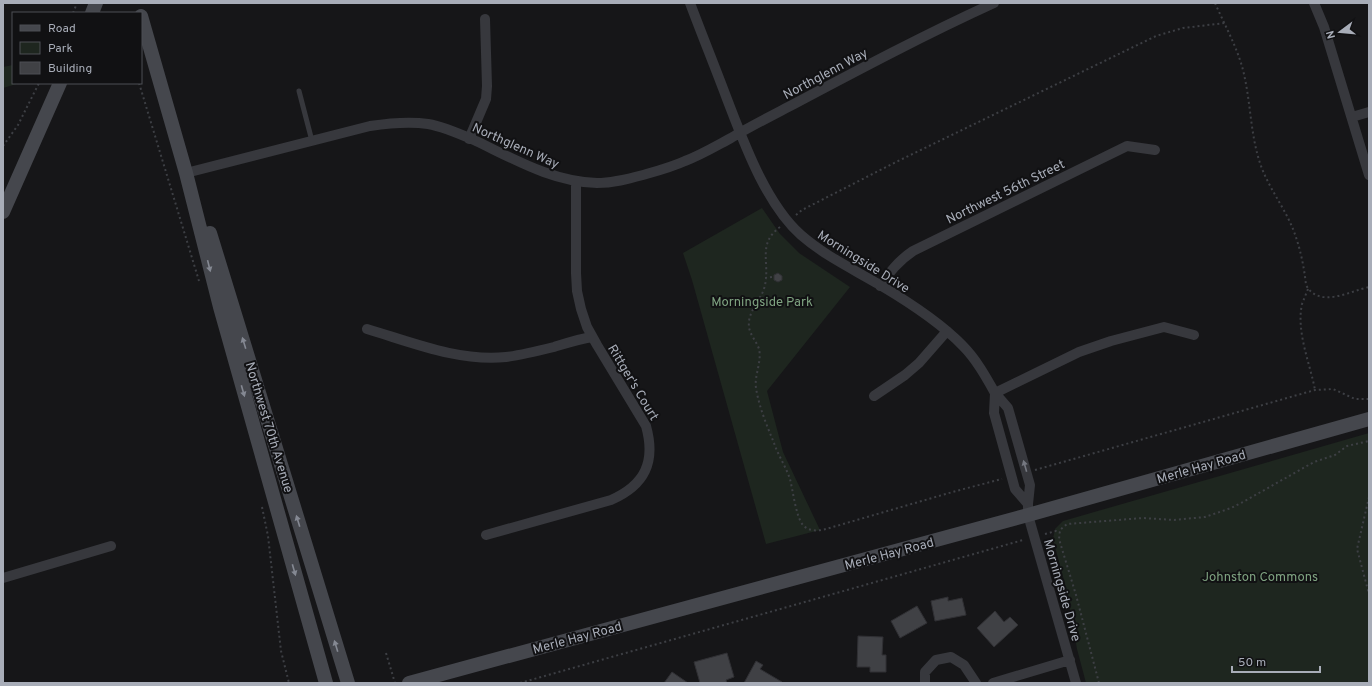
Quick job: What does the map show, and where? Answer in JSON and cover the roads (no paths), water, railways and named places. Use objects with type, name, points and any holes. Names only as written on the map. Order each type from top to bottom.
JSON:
[{"type":"main road","name":"Northwest 70th Avenue","points":[[142,18],[186,173],[220,307],[326,683]]},
{"type":"main road","points":[[3,212],[60,84]]},
{"type":"main road","name":"Northwest 70th Avenue","points":[[186,173],[202,207],[348,683]]},
{"type":"main road","name":"Merle Hay Road","points":[[409,683],[1028,509],[1369,419]]},
{"type":"street","name":"Morningside Drive","points":[[690,3],[740,133],[766,187],[779,210],[801,235],[819,249],[848,268],[880,286],[947,331],[964,346],[977,363],[995,393],[1008,408],[1030,485],[1028,509],[1076,683]]},
{"type":"street","name":"Northglenn Way","points":[[186,173],[370,126],[408,122],[428,124],[447,129],[558,177],[576,181],[598,183],[617,181],[685,161],[714,148],[932,32],[994,3]]},
{"type":"street","points":[[1314,3],[1324,27],[1369,175]]},
{"type":"street","points":[[469,139],[486,99],[485,19]]},
{"type":"street","points":[[1352,117],[1369,112]]},
{"type":"street","name":"Northwest 56th Street","points":[[880,286],[893,267],[902,258],[913,251],[1128,146],[1155,150]]},
{"type":"street","name":"Rittger's Court","points":[[486,535],[611,500],[624,494],[634,486],[643,476],[648,464],[650,440],[646,426],[592,337],[581,309],[577,291],[576,181]]},
{"type":"street","points":[[995,393],[1079,352],[1111,341],[1164,327],[1194,335]]},
{"type":"street","points":[[367,329],[438,350],[478,357],[505,357],[529,353],[579,339],[592,337]]},
{"type":"street","points":[[874,396],[919,363],[947,331]]},
{"type":"street","name":"Morningside Drive","points":[[995,393],[994,413],[1015,489],[1028,509]]},
{"type":"street","points":[[3,578],[111,546]]},
{"type":"street","points":[[925,683],[925,672],[936,660],[951,657],[964,665],[976,683]]},
{"type":"street","points":[[993,683],[1070,660]]},
{"type":"lane","points":[[299,91],[312,141]]},
{"type":"park label","name":"Morningside Park","points":[[762,301]]},
{"type":"park label","name":"Johnston Commons","points":[[1260,576]]}]
